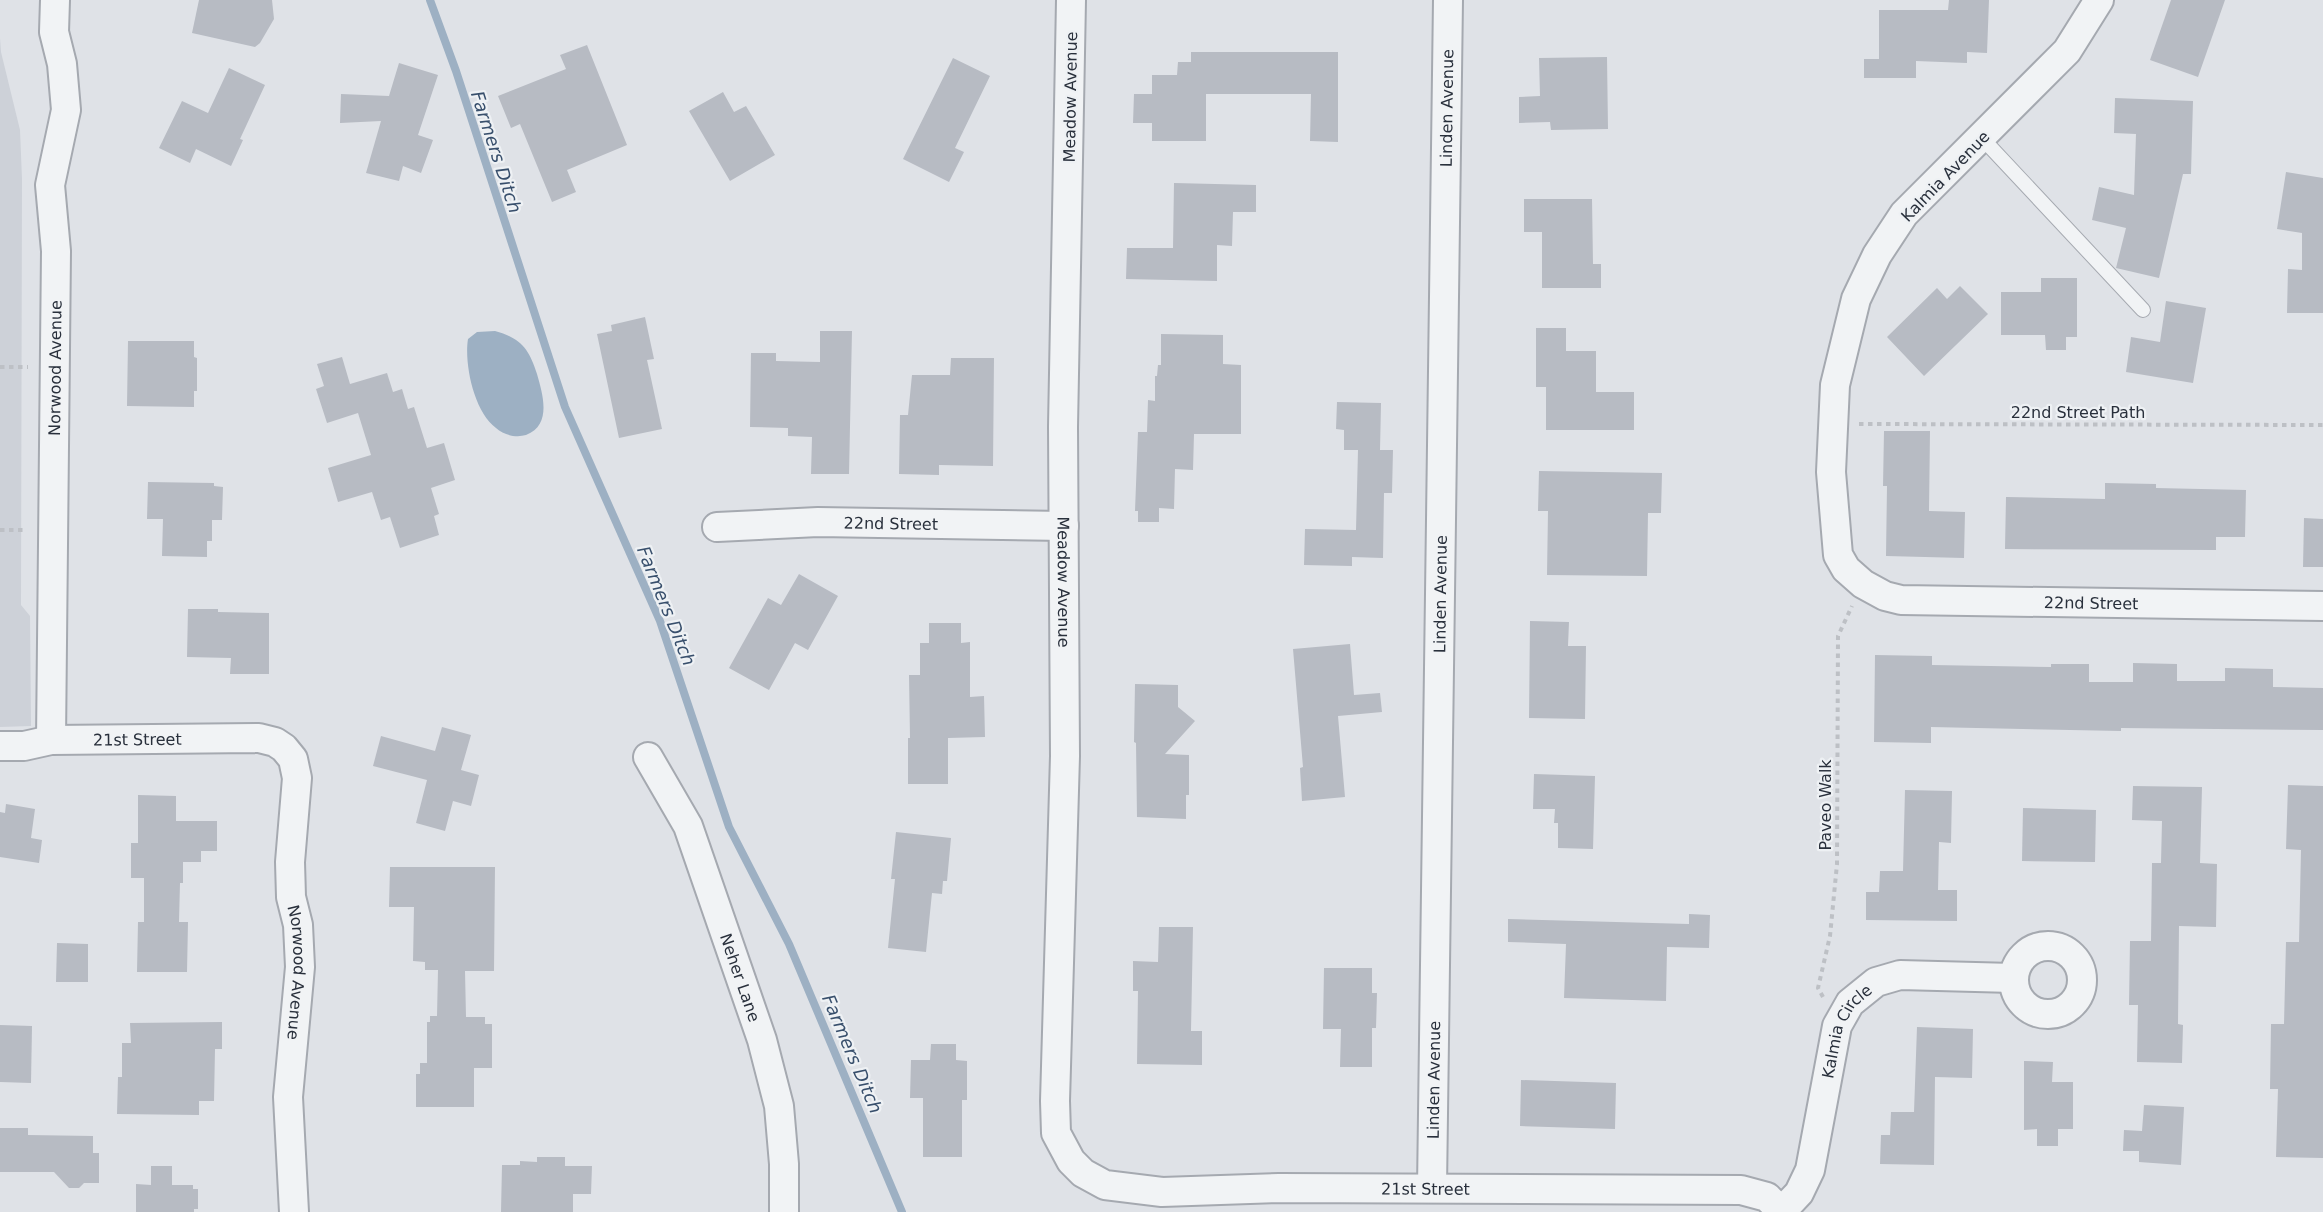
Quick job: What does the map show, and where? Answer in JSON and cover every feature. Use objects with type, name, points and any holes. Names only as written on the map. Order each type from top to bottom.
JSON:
[{"type":"street","name":"Norwood Avenue","points":[[51,740],[56,251],[51,185],[66,110],[62,64],[54,32],[55,0]]},
{"type":"street","name":"Meadow Avenue","points":[[1071,0],[1063,427],[1065,756],[1055,1101],[1056,1133],[1071,1161]]},
{"type":"street","name":"Linden Avenue","points":[[1432,1188],[1448,0]]},
{"type":"street","name":"Kalmia Avenue","points":[[1863,584],[1846,569],[1838,555],[1831,472],[1835,386],[1849,320],[1856,299],[1877,255],[1904,214],[2067,51],[2099,0]]},
{"type":"street","name":"22nd Street","points":[[717,527],[818,522],[1064,526]]},
{"type":"street","name":"22nd Street","points":[[1863,584],[1885,596],[1901,600],[2323,606]]},
{"type":"street","name":"21st Street","points":[[0,746],[24,746],[51,740],[259,738],[275,742]]},
{"type":"street","name":"Norwood Avenue","points":[[275,742],[284,748],[293,759],[297,778],[290,874],[291,897],[298,925],[300,967],[288,1097],[294,1212]]},
{"type":"street","name":"Neher Lane","points":[[648,757],[688,826],[762,1040],[778,1106],[784,1164],[784,1212]]},
{"type":"street","name":"Kalmia Circle","points":[[1782,1211],[1799,1193],[1810,1170],[1837,1026],[1850,1003],[1876,982],[1900,975],[2013,978]]},
{"type":"street","name":"21st Street","points":[[1071,1161],[1083,1173],[1105,1185],[1162,1192],[1279,1188],[1741,1190],[1767,1197],[1782,1211]]},
{"type":"lane","points":[[1981,137],[2143,310]]},
{"type":"path","name":"22nd Street Path","points":[[1833,424],[2323,425]]},
{"type":"path","name":"Paveo Walk","points":[[1837,1026],[1818,988],[1830,936],[1837,864],[1838,636],[1863,584]]},
{"type":"shaded area","points":[[0,38],[1,52],[20,130],[22,179],[21,605],[30,616],[31,726],[0,727]]},
{"type":"water","points":[[495,331],[511,337],[523,346],[537,374],[544,409],[540,424],[526,435],[510,435],[488,421],[472,387],[469,374],[468,339],[477,332]]},
{"type":"building","points":[[199,0],[272,0],[274,19],[260,43],[255,47],[192,33]]},
{"type":"building","points":[[1949,0],[1989,0],[1987,53],[1967,52],[1967,63],[1916,61],[1916,78],[1864,78],[1864,59],[1879,59],[1879,10],[1948,10]]},
{"type":"building","points":[[2171,0],[2225,0],[2198,77],[2150,60]]},
{"type":"building","points":[[587,45],[627,145],[567,170],[576,192],[552,202],[520,124],[511,128],[498,96],[566,69],[560,55]]},
{"type":"building","points":[[1191,52],[1338,52],[1338,142],[1310,141],[1311,94],[1206,94],[1206,141],[1152,141],[1152,123],[1133,123],[1134,94],[1152,94],[1152,75],[1177,75],[1178,62],[1191,62]]},
{"type":"building","points":[[1607,57],[1608,129],[1551,130],[1550,122],[1519,123],[1519,97],[1540,96],[1539,58]]},
{"type":"building","points":[[953,58],[990,76],[955,148],[964,152],[949,182],[903,159]]},
{"type":"building","points":[[399,63],[438,75],[418,135],[433,140],[421,173],[403,166],[399,181],[366,173],[381,121],[340,123],[341,94],[389,96]]},
{"type":"building","points":[[229,68],[265,85],[240,139],[243,140],[231,166],[196,149],[190,163],[159,148],[182,101],[208,113]]},
{"type":"building","points":[[723,92],[734,112],[746,106],[775,155],[730,181],[689,111]]},
{"type":"building","points":[[2115,98],[2193,101],[2191,174],[2183,174],[2159,278],[2116,268],[2126,228],[2092,220],[2099,187],[2134,195],[2136,134],[2114,133]]},
{"type":"building","points":[[2286,172],[2323,178],[2323,313],[2287,313],[2288,269],[2302,270],[2302,233],[2277,229]]},
{"type":"building","points":[[1174,183],[1256,185],[1256,212],[1233,212],[1232,246],[1217,245],[1217,281],[1126,279],[1127,248],[1173,248]]},
{"type":"building","points":[[1524,199],[1592,199],[1593,264],[1601,264],[1601,288],[1542,288],[1542,232],[1524,232]]},
{"type":"building","points":[[2041,278],[2077,278],[2077,337],[2066,337],[2066,350],[2046,350],[2045,335],[2001,335],[2001,292],[2041,292]]},
{"type":"building","points":[[1960,286],[1988,314],[1924,376],[1887,337],[1937,288],[1947,299]]},
{"type":"building","points":[[2166,301],[2206,308],[2193,383],[2126,372],[2131,337],[2160,342]]},
{"type":"building","points":[[645,317],[654,359],[647,360],[662,429],[619,438],[597,334],[612,331],[611,325]]},
{"type":"building","points":[[1536,328],[1566,328],[1566,351],[1596,351],[1596,392],[1634,392],[1634,430],[1546,430],[1546,387],[1536,387]]},
{"type":"building","points":[[820,331],[852,331],[849,474],[811,474],[812,437],[788,436],[788,428],[750,427],[751,353],[776,353],[776,361],[820,362]]},
{"type":"building","points":[[1161,334],[1223,335],[1223,364],[1241,365],[1241,434],[1194,434],[1193,470],[1175,469],[1174,509],[1159,508],[1159,522],[1138,522],[1138,511],[1135,511],[1138,432],[1147,432],[1148,400],[1155,401],[1155,376],[1157,376],[1158,365],[1161,365]]},
{"type":"building","points":[[128,341],[194,341],[194,357],[197,358],[197,391],[194,391],[194,407],[127,406]]},
{"type":"building","points":[[342,357],[350,384],[387,373],[393,392],[402,389],[408,409],[414,407],[427,448],[444,443],[455,480],[431,488],[439,514],[434,516],[439,535],[400,548],[390,517],[381,520],[372,492],[338,502],[328,468],[371,455],[358,413],[327,423],[316,389],[324,386],[317,364]]},
{"type":"building","points":[[951,358],[994,358],[993,466],[939,465],[939,475],[899,474],[900,415],[908,415],[912,375],[950,375]]},
{"type":"building","points":[[1337,402],[1381,403],[1380,450],[1393,450],[1392,493],[1384,493],[1383,558],[1352,557],[1352,566],[1304,565],[1305,529],[1356,530],[1358,450],[1344,450],[1344,430],[1336,429]]},
{"type":"building","points":[[1884,431],[1930,431],[1929,511],[1965,512],[1964,558],[1886,556],[1887,486],[1883,486]]},
{"type":"building","points":[[1539,471],[1662,473],[1661,513],[1648,513],[1647,576],[1547,575],[1548,511],[1538,511]]},
{"type":"building","points":[[148,482],[214,483],[214,486],[223,487],[222,520],[212,520],[212,541],[207,541],[207,557],[162,556],[163,519],[147,519]]},
{"type":"building","points":[[2105,483],[2156,484],[2156,488],[2246,490],[2245,537],[2216,537],[2216,550],[2005,549],[2006,497],[2105,499]]},
{"type":"building","points":[[2304,518],[2323,519],[2323,567],[2303,567]]},
{"type":"building","points":[[799,574],[838,596],[808,650],[795,643],[769,690],[729,668],[768,598],[781,605]]},
{"type":"building","points":[[188,609],[269,613],[269,674],[230,674],[231,658],[187,657]]},
{"type":"building","points":[[1530,621],[1569,622],[1568,646],[1586,646],[1585,719],[1529,718]]},
{"type":"building","points":[[929,623],[961,623],[961,643],[970,642],[970,697],[984,696],[985,737],[948,738],[948,784],[908,784],[909,675],[920,675],[920,643],[929,643]]},
{"type":"building","points":[[1350,644],[1354,695],[1380,693],[1382,712],[1338,716],[1345,797],[1302,801],[1300,768],[1303,767],[1293,649]]},
{"type":"building","points":[[1875,655],[1932,656],[1932,665],[2051,667],[2051,664],[2089,664],[2089,682],[2133,682],[2133,663],[2177,664],[2177,681],[2225,681],[2225,668],[2273,669],[2273,687],[2323,688],[2323,730],[2121,728],[2121,731],[1931,727],[1931,743],[1874,742]]},
{"type":"building","points":[[1135,684],[1178,685],[1178,707],[1195,721],[1165,754],[1189,755],[1189,795],[1186,795],[1186,819],[1137,817],[1136,743],[1134,742]]},
{"type":"building","points":[[442,727],[471,735],[461,770],[479,775],[471,806],[453,801],[445,831],[416,823],[427,780],[373,766],[381,736],[435,751]]},
{"type":"building","points":[[1534,774],[1595,776],[1593,849],[1558,848],[1558,823],[1554,823],[1555,809],[1533,809]]},
{"type":"building","points":[[2288,785],[2323,786],[2323,1158],[2276,1157],[2278,1089],[2270,1089],[2271,1024],[2284,1024],[2286,942],[2299,942],[2301,850],[2286,849]]},
{"type":"building","points":[[2133,786],[2202,787],[2200,863],[2217,864],[2216,927],[2179,926],[2178,1024],[2183,1025],[2182,1063],[2137,1062],[2138,1005],[2129,1005],[2130,941],[2151,941],[2152,863],[2161,863],[2162,821],[2132,820]]},
{"type":"building","points":[[1905,790],[1952,791],[1951,843],[1939,842],[1938,890],[1957,890],[1957,921],[1866,920],[1866,892],[1879,892],[1880,871],[1903,871]]},
{"type":"building","points":[[138,795],[176,796],[176,821],[217,821],[217,851],[201,851],[201,862],[183,862],[179,922],[188,922],[187,972],[137,972],[138,922],[144,922],[144,878],[131,878],[131,843],[138,843]]},
{"type":"building","points":[[6,804],[35,809],[31,838],[42,840],[39,863],[0,857],[0,812],[5,813]]},
{"type":"building","points":[[2023,808],[2096,810],[2095,862],[2022,861]]},
{"type":"building","points":[[896,832],[951,838],[947,881],[943,881],[942,894],[932,893],[926,952],[888,948],[895,879],[891,879]]},
{"type":"building","points":[[390,867],[495,867],[494,971],[465,971],[466,1017],[485,1017],[485,1024],[492,1024],[492,1068],[474,1068],[474,1107],[416,1107],[416,1074],[420,1074],[420,1063],[427,1063],[427,1022],[430,1022],[430,1016],[437,1016],[438,970],[425,970],[425,962],[413,961],[414,907],[389,907]]},
{"type":"building","points":[[1689,914],[1710,915],[1709,948],[1667,947],[1666,1001],[1564,998],[1566,944],[1508,942],[1508,919],[1689,924]]},
{"type":"building","points":[[1159,927],[1193,927],[1191,1031],[1202,1031],[1202,1065],[1137,1064],[1138,991],[1133,991],[1133,961],[1158,962]]},
{"type":"building","points":[[57,943],[88,944],[88,982],[56,982]]},
{"type":"building","points":[[1324,968],[1372,968],[1372,993],[1377,993],[1376,1028],[1372,1028],[1372,1067],[1340,1067],[1341,1029],[1323,1029]]},
{"type":"building","points":[[222,1022],[222,1049],[215,1049],[214,1101],[199,1101],[199,1115],[117,1114],[118,1077],[122,1077],[122,1043],[131,1043],[130,1023]]},
{"type":"building","points":[[0,1025],[32,1026],[31,1083],[0,1082]]},
{"type":"building","points":[[1917,1027],[1973,1029],[1972,1078],[1935,1077],[1934,1165],[1880,1164],[1881,1135],[1890,1135],[1891,1112],[1914,1112]]},
{"type":"building","points":[[931,1044],[956,1044],[956,1060],[967,1061],[967,1100],[962,1100],[962,1157],[923,1157],[923,1098],[910,1098],[911,1060],[930,1060]]},
{"type":"building","points":[[2024,1061],[2053,1062],[2052,1082],[2073,1082],[2073,1129],[2058,1129],[2058,1146],[2037,1146],[2037,1129],[2024,1130]]},
{"type":"building","points":[[1521,1080],[1616,1083],[1615,1129],[1520,1126]]},
{"type":"building","points":[[2144,1105],[2184,1107],[2181,1165],[2139,1162],[2139,1151],[2123,1151],[2124,1130],[2142,1131]]},
{"type":"building","points":[[0,1128],[28,1128],[28,1135],[93,1136],[93,1153],[99,1153],[99,1183],[84,1183],[79,1188],[69,1188],[54,1172],[0,1172]]},
{"type":"building","points":[[537,1157],[565,1157],[565,1166],[592,1166],[591,1194],[573,1194],[573,1212],[501,1212],[502,1165],[520,1165],[520,1161],[537,1162]]},
{"type":"building","points":[[151,1166],[172,1166],[172,1185],[193,1185],[193,1189],[198,1189],[198,1209],[194,1209],[194,1212],[136,1212],[136,1184],[151,1185]]},
{"type":"waterway","name":"Farmers Ditch","points":[[430,0],[456,71],[565,407],[660,621],[729,827],[789,944],[902,1212]]}]
